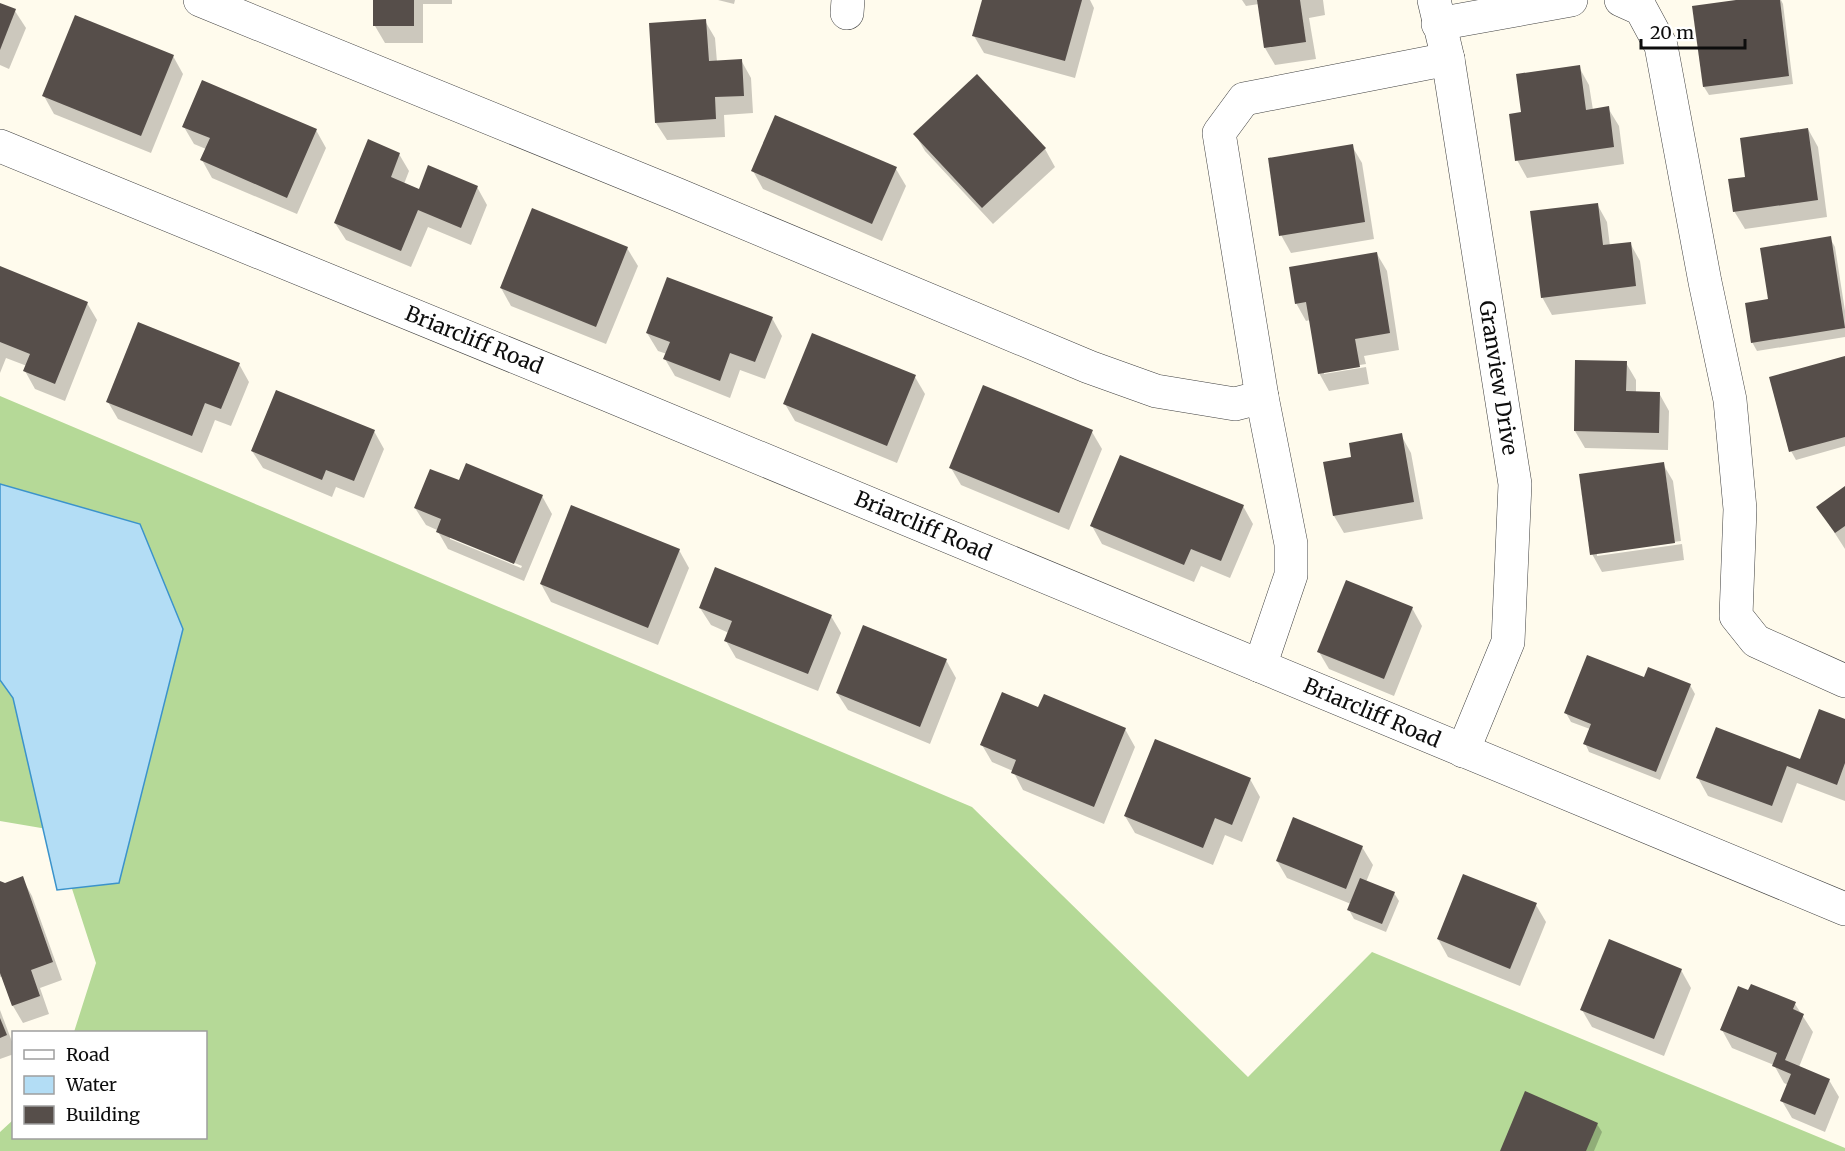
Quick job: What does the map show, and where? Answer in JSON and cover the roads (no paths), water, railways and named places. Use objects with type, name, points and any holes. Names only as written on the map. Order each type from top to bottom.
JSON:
[{"type":"street","points":[[200,0],[665,189],[1089,367],[1156,391],[1235,404],[1262,397]]},
{"type":"street","points":[[1436,12],[1571,0]]},
{"type":"street","points":[[1621,0],[1641,9],[1661,46],[1705,282],[1730,400],[1740,509],[1736,616],[1756,640],[1845,681]]},
{"type":"street","name":"Granview Drive","points":[[1436,12],[1448,59],[1515,483],[1508,642],[1463,751]]},
{"type":"street","points":[[1260,666],[1291,575],[1291,544],[1262,397],[1219,133],[1244,99],[1448,59]]},
{"type":"street","name":"Briarcliff Road","points":[[0,147],[596,390],[1845,909]]},
{"type":"water","points":[[0,484],[140,524],[183,629],[119,883],[57,890],[13,698],[0,680]]}]
